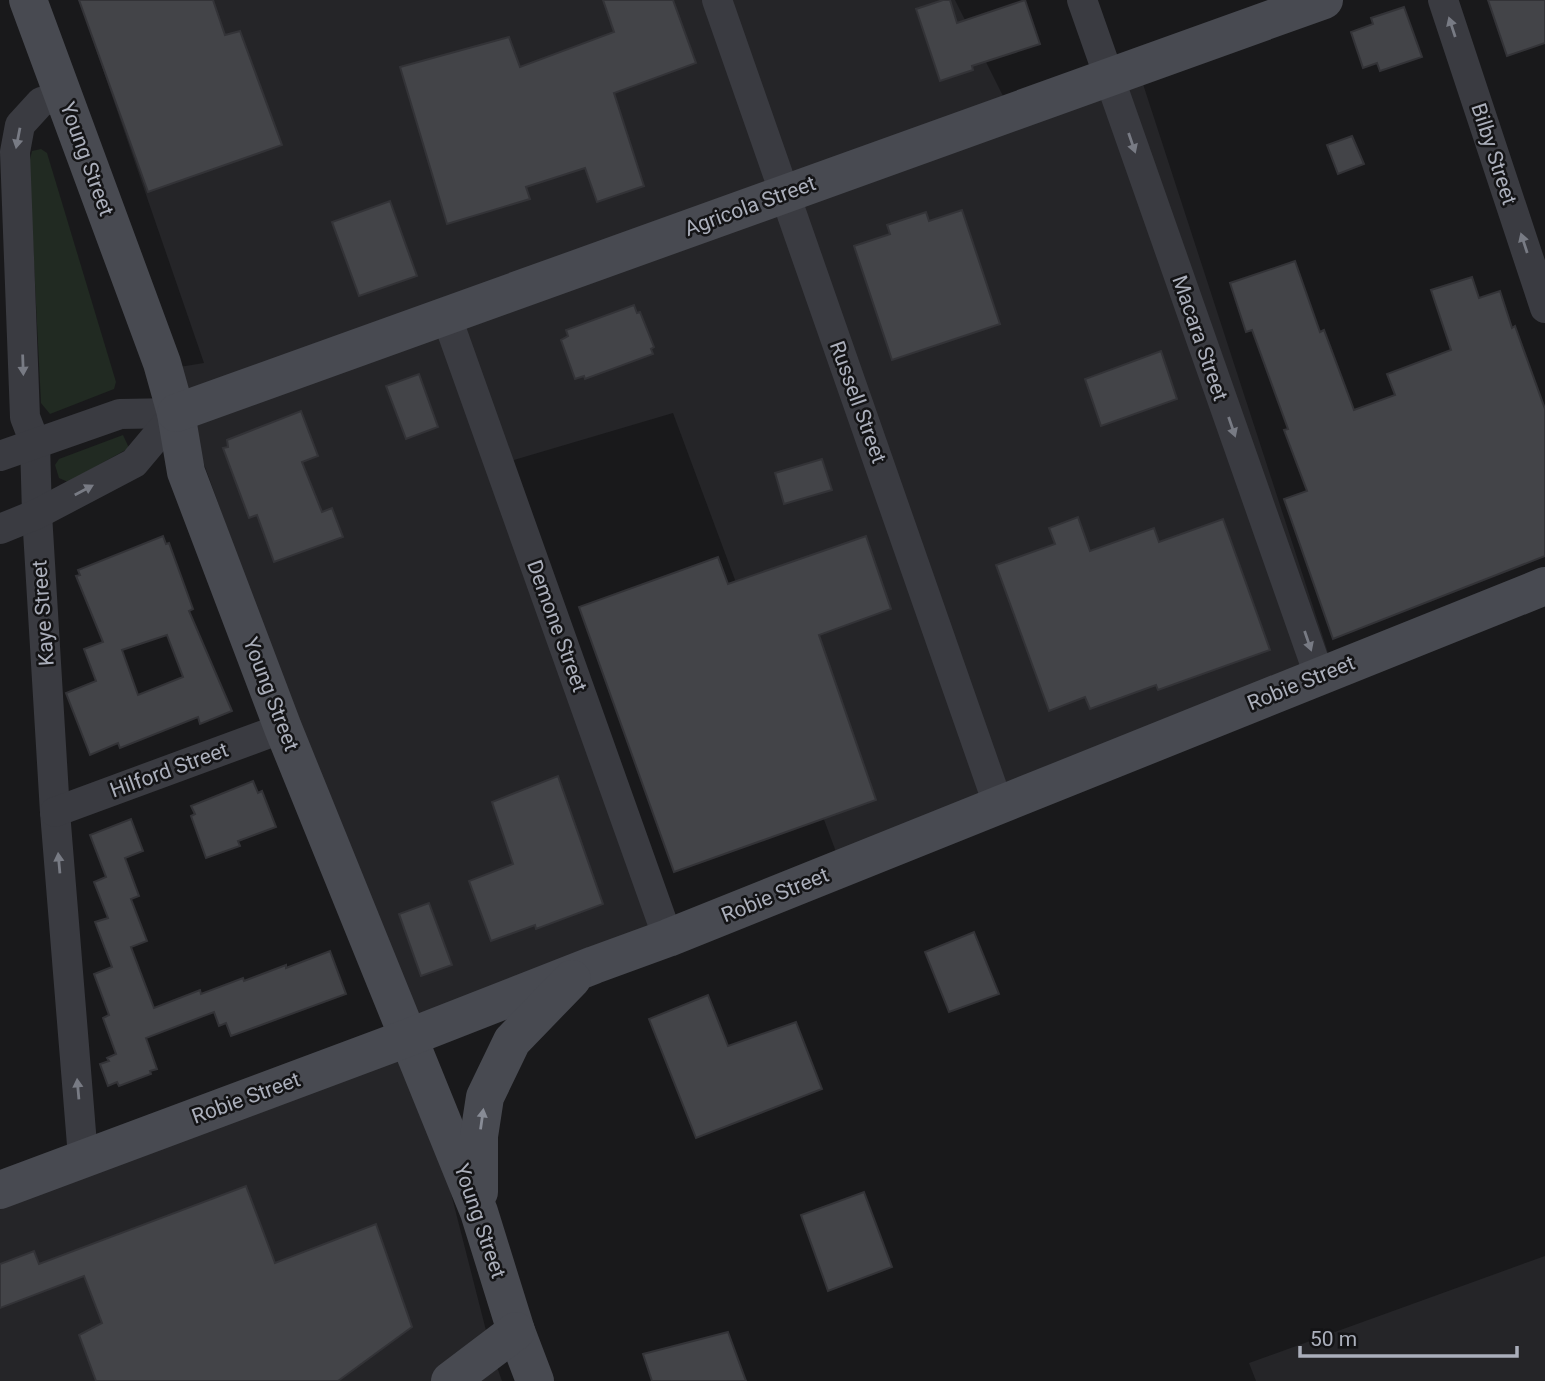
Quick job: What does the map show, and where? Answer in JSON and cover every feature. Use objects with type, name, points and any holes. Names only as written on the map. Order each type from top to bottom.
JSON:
[{"type":"main road","name":"Young Street","points":[[28,0],[162,363],[176,413],[186,472],[283,728],[480,1212],[516,1331],[535,1381]]},
{"type":"main road","name":"Agricola Street","points":[[176,413],[1324,0]]},
{"type":"main road","name":"Robie Street","points":[[0,1190],[410,1038],[668,938],[1545,586]]},
{"type":"main road","points":[[480,1212],[480,1136],[485,1097],[512,1041],[580,970]]},
{"type":"main road","points":[[450,1381],[516,1331]]},
{"type":"street","name":"Russell Street","points":[[717,0],[998,804]]},
{"type":"street","name":"Macara Street","points":[[1082,0],[1319,675]]},
{"type":"street","name":"Bilby Street","points":[[1443,0],[1545,308]]},
{"type":"street","name":"Kaye Street","points":[[64,95],[41,102],[20,125],[15,152],[25,418],[35,443],[55,812],[83,1157]]},
{"type":"street","name":"Demone Street","points":[[446,314],[668,938]]},
{"type":"street","name":"Agricola Street","points":[[0,456],[120,414],[176,413]]},
{"type":"street","name":"Agricola Street","points":[[0,529],[37,514],[134,463],[176,413]]},
{"type":"street","name":"Hilford Street","points":[[55,812],[283,728]]},
{"type":"shaded area","points":[[79,0],[955,0],[1012,114],[1143,84],[1334,671],[839,860],[673,413],[497,465],[669,925],[408,1025],[491,1350],[502,1381],[0,1381],[0,1179],[407,1025],[192,431],[167,369],[204,363]]},
{"type":"shaded area","points":[[41,149],[47,153],[116,382],[114,389],[50,414],[41,403],[29,164],[32,151]]},
{"type":"shaded area","points":[[123,435],[129,448],[68,482],[59,478],[55,465],[59,459]]},
{"type":"shaded area","points":[[1545,1256],[1545,1381],[1256,1381],[1249,1363]]},
{"type":"building","points":[[79,0],[213,0],[225,35],[240,31],[282,145],[148,192]]},
{"type":"building","points":[[603,0],[673,0],[696,63],[614,93],[644,186],[597,202],[585,168],[526,187],[530,199],[447,224],[400,67],[509,37],[520,67],[614,32]]},
{"type":"building","points":[[950,0],[957,23],[1025,0],[1040,44],[972,66],[973,70],[940,81],[916,9]]},
{"type":"building","points":[[1488,0],[1545,0],[1545,43],[1507,56]]},
{"type":"building","points":[[1404,7],[1422,57],[1380,71],[1377,63],[1363,68],[1351,32],[1373,24],[1371,18]]},
{"type":"building","points":[[1352,136],[1364,164],[1338,174],[1327,145]]},
{"type":"building","points":[[390,201],[417,276],[359,296],[332,222]]},
{"type":"building","points":[[962,210],[1000,324],[892,360],[854,246],[890,234],[887,225],[926,212],[929,221]]},
{"type":"building","points":[[1295,261],[1320,332],[1324,330],[1354,410],[1395,395],[1387,374],[1451,350],[1431,290],[1472,277],[1479,298],[1500,291],[1545,409],[1545,556],[1333,639],[1284,499],[1307,491],[1252,330],[1246,332],[1230,283]]},
{"type":"building","points":[[634,305],[637,313],[640,312],[654,347],[651,349],[653,354],[585,379],[584,376],[575,379],[561,340],[568,336],[566,330]]},
{"type":"building","points":[[1161,351],[1177,399],[1101,426],[1085,379]]},
{"type":"building","points":[[419,374],[438,427],[406,439],[386,386]]},
{"type":"building","points":[[301,411],[318,456],[302,462],[322,512],[332,508],[343,537],[274,562],[257,515],[249,518],[223,448],[228,447],[227,440]]},
{"type":"building","points":[[822,459],[832,490],[784,504],[775,473]]},
{"type":"building","points":[[1078,517],[1090,551],[1154,528],[1159,542],[1223,519],[1270,650],[1158,690],[1156,685],[1090,709],[1085,697],[1049,711],[996,565],[1055,544],[1049,528]]},
{"type":"building","points":[[163,536],[166,544],[169,543],[193,609],[189,611],[232,711],[200,724],[198,717],[120,748],[118,743],[90,755],[66,693],[96,681],[84,649],[103,642],[76,576],[80,575],[78,570]],"holes":[[[167,635],[183,677],[138,695],[122,650]]]},
{"type":"building","points":[[866,536],[891,609],[819,635],[876,800],[674,872],[579,607],[718,557],[728,584]]},
{"type":"building","points":[[558,776],[603,904],[536,929],[535,925],[491,941],[469,881],[513,864],[492,802]]},
{"type":"building","points":[[253,781],[258,793],[262,791],[276,827],[238,841],[240,846],[206,858],[191,816],[195,814],[191,806]]},
{"type":"building","points":[[131,819],[143,851],[125,858],[139,896],[131,899],[147,941],[131,947],[154,1008],[200,990],[201,994],[243,978],[244,981],[286,965],[286,968],[330,951],[346,994],[231,1036],[226,1023],[219,1026],[214,1012],[146,1038],[157,1069],[150,1071],[151,1074],[119,1086],[117,1082],[108,1086],[100,1064],[109,1061],[107,1058],[116,1054],[103,1018],[109,1015],[94,974],[112,967],[95,922],[108,918],[94,882],[106,877],[90,835]]},
{"type":"building","points":[[429,903],[452,965],[421,976],[399,914]]},
{"type":"building","points":[[974,932],[999,994],[949,1012],[925,952]]},
{"type":"building","points":[[708,995],[728,1046],[796,1022],[822,1089],[696,1138],[649,1019]]},
{"type":"building","points":[[246,1186],[275,1263],[376,1224],[412,1327],[338,1381],[96,1381],[79,1335],[102,1323],[84,1276],[0,1308],[0,1264],[34,1251],[39,1264]]},
{"type":"building","points":[[864,1192],[892,1267],[828,1291],[801,1215]]},
{"type":"building","points":[[728,1332],[746,1381],[652,1381],[643,1354]]}]
